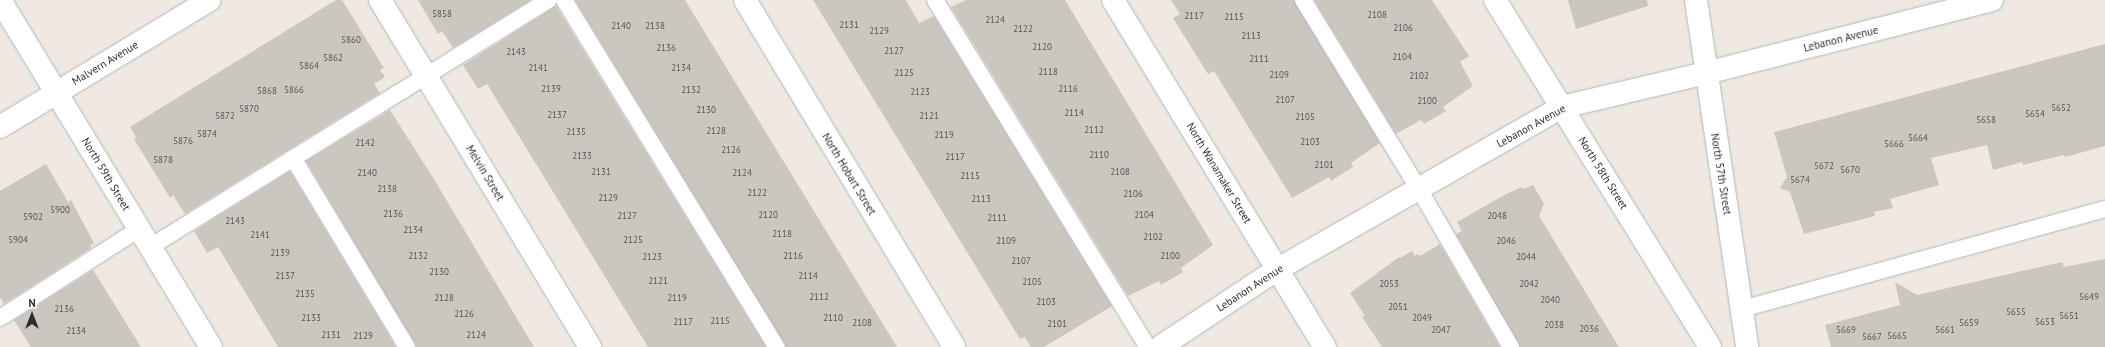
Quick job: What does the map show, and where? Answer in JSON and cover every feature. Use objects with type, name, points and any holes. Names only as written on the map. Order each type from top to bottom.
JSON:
[{"type":"street","name":"North 59th Street","points":[[0,0],[211,347]]},
{"type":"street","name":"Malvern Avenue","points":[[0,127],[210,0]]},
{"type":"street","name":"Melvin Street","points":[[380,0],[590,347]]},
{"type":"street","name":"North Hobart Street","points":[[744,0],[954,347]]},
{"type":"street","name":"North Wanamaker Street","points":[[1113,0],[1325,347]]},
{"type":"street","name":"North 58th Street","points":[[1494,0],[1710,347]]},
{"type":"street","name":"North 57th Street","points":[[1696,0],[1747,347]]},
{"type":"street","name":"Lebanon Avenue","points":[[1160,347],[1278,269],[1562,107],[1706,73],[1992,0]]},
{"type":"lane","points":[[150,247],[549,0]]},
{"type":"lane","points":[[564,0],[777,347]]},
{"type":"lane","points":[[935,0],[1148,347]]},
{"type":"lane","points":[[1303,0],[1419,189],[1512,347]]},
{"type":"lane","points":[[293,158],[407,347]]},
{"type":"lane","points":[[1742,309],[2105,209]]},
{"type":"lane","points":[[0,318],[139,228]]},
{"type":"building","points":[[336,0],[342,0],[384,68],[380,70],[385,77],[374,84],[380,93],[185,214],[173,195],[170,198],[134,139],[136,137],[130,127]]},
{"type":"building","points":[[418,0],[531,0],[453,48],[442,31],[438,34]]},
{"type":"building","points":[[575,0],[685,0],[897,347],[786,347]]},
{"type":"building","points":[[813,0],[906,0],[919,23],[934,16],[1112,306],[1044,347],[1031,347],[1025,337],[1020,339]]},
{"type":"building","points":[[966,0],[1065,0],[1213,245],[1181,268],[1183,272],[1161,285],[1159,281],[1128,296],[951,7]]},
{"type":"building","points":[[1171,0],[1294,0],[1380,143],[1351,163],[1353,167],[1331,181],[1329,177],[1292,198],[1214,71],[1208,74],[1173,18],[1180,14]]},
{"type":"building","points":[[1314,0],[1432,0],[1469,56],[1460,62],[1473,86],[1443,107],[1446,111],[1424,124],[1421,120],[1396,134]]},
{"type":"building","points":[[1568,0],[1647,0],[1648,6],[1576,29]]},
{"type":"building","points":[[556,6],[766,347],[648,347],[487,84],[478,89],[463,65]]},
{"type":"building","points":[[2105,44],[2105,146],[2065,157],[2064,155],[2023,165],[2022,162],[1993,170],[1987,145],[1931,158],[1939,185],[1890,199],[1893,208],[1874,212],[1875,216],[1804,234],[1790,192],[1780,188],[1787,177],[1774,132]]},
{"type":"building","points":[[390,110],[432,176],[534,347],[416,347],[306,161]]},
{"type":"building","points":[[46,164],[68,202],[71,200],[94,243],[90,246],[91,248],[4,304],[0,297],[0,191]]},
{"type":"building","points":[[290,171],[396,347],[278,347],[218,247],[207,253],[194,231]]},
{"type":"building","points":[[1533,185],[1544,204],[1539,216],[1619,347],[1520,347],[1456,234],[1462,231],[1457,222],[1508,193],[1522,187],[1524,189]]},
{"type":"building","points":[[1440,244],[1500,347],[1382,347],[1362,317],[1365,316],[1350,293],[1399,257],[1400,258],[1412,251],[1415,256],[1418,254],[1420,256]]},
{"type":"building","points":[[2105,259],[2105,347],[1831,347],[1825,325],[1900,305],[1895,282],[1917,295],[2062,262],[2064,267]]},
{"type":"building","points":[[93,270],[141,347],[31,347],[14,320]]}]
